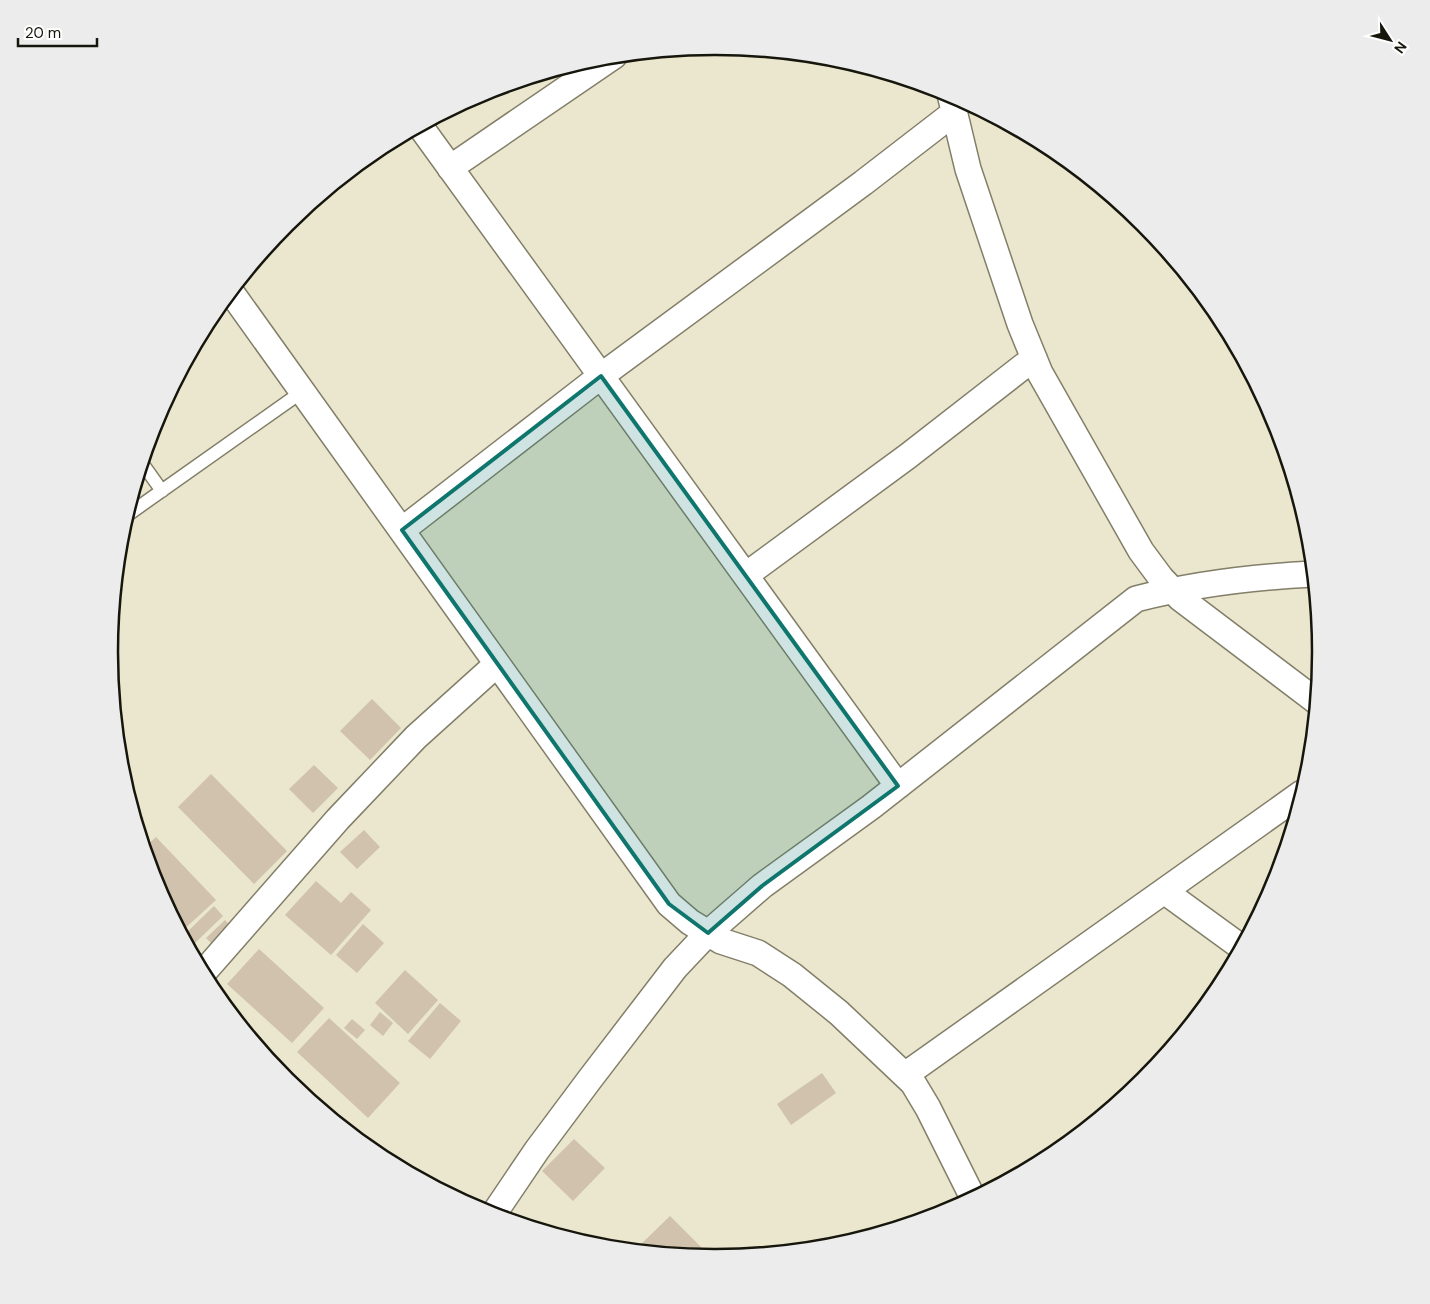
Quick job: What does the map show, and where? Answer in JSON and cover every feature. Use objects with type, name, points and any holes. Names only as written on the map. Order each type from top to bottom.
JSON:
[{"type":"street","points":[[450,168],[599,66]]},
{"type":"street","points":[[402,530],[601,376],[855,188],[951,104]]},
{"type":"street","points":[[952,104],[968,169],[1020,324],[1040,373],[1141,551],[1161,578],[1180,598],[1310,697]]},
{"type":"street","points":[[424,131],[898,786]]},
{"type":"street","points":[[235,298],[303,391],[668,904],[690,922],[721,941],[758,953],[792,975],[839,1013],[905,1075],[913,1083],[928,1108],[970,1191]]},
{"type":"street","points":[[746,575],[908,456],[1034,358]]},
{"type":"street","points":[[498,1208],[537,1150],[676,968],[708,933],[762,886],[898,786],[1136,599],[1213,583],[1307,575]]},
{"type":"street","points":[[208,967],[338,818],[416,737],[497,664]]},
{"type":"street","points":[[905,1075],[1294,799]]},
{"type":"street","points":[[1164,890],[1236,943]]},
{"type":"lane","points":[[135,510],[303,391]]},
{"type":"lane","points":[[147,470],[162,491]]},
{"type":"highlighted area","points":[[601,376],[898,786],[762,886],[708,933],[669,904],[402,530]]},
{"type":"building","points":[[372,699],[401,728],[370,760],[340,731]]},
{"type":"building","points":[[314,765],[338,788],[313,813],[289,789]]},
{"type":"building","points":[[211,774],[287,851],[254,884],[178,807]]},
{"type":"building","points":[[364,830],[380,847],[357,869],[340,852]]},
{"type":"building","points":[[156,837],[216,900],[186,927],[163,880],[150,843]]},
{"type":"building","points":[[316,881],[341,903],[351,892],[371,910],[331,955],[285,915]]},
{"type":"building","points":[[214,906],[223,916],[195,943],[188,931]]},
{"type":"building","points":[[225,920],[234,930],[216,948],[206,938]]},
{"type":"building","points":[[363,924],[384,943],[357,973],[336,955]]},
{"type":"building","points":[[259,949],[324,1008],[292,1043],[227,984]]},
{"type":"building","points":[[405,970],[438,1000],[408,1034],[375,1003]]},
{"type":"building","points":[[440,1003],[461,1021],[430,1059],[408,1041]]},
{"type":"building","points":[[380,1012],[393,1023],[383,1036],[370,1025]]},
{"type":"building","points":[[329,1018],[400,1083],[368,1118],[297,1052]]},
{"type":"building","points":[[352,1019],[365,1030],[357,1039],[344,1028]]},
{"type":"building","points":[[822,1073],[836,1093],[791,1125],[777,1104]]},
{"type":"building","points":[[574,1139],[605,1168],[573,1201],[542,1171]]},
{"type":"building","points":[[670,1216],[703,1249],[676,1248],[641,1244]]}]
